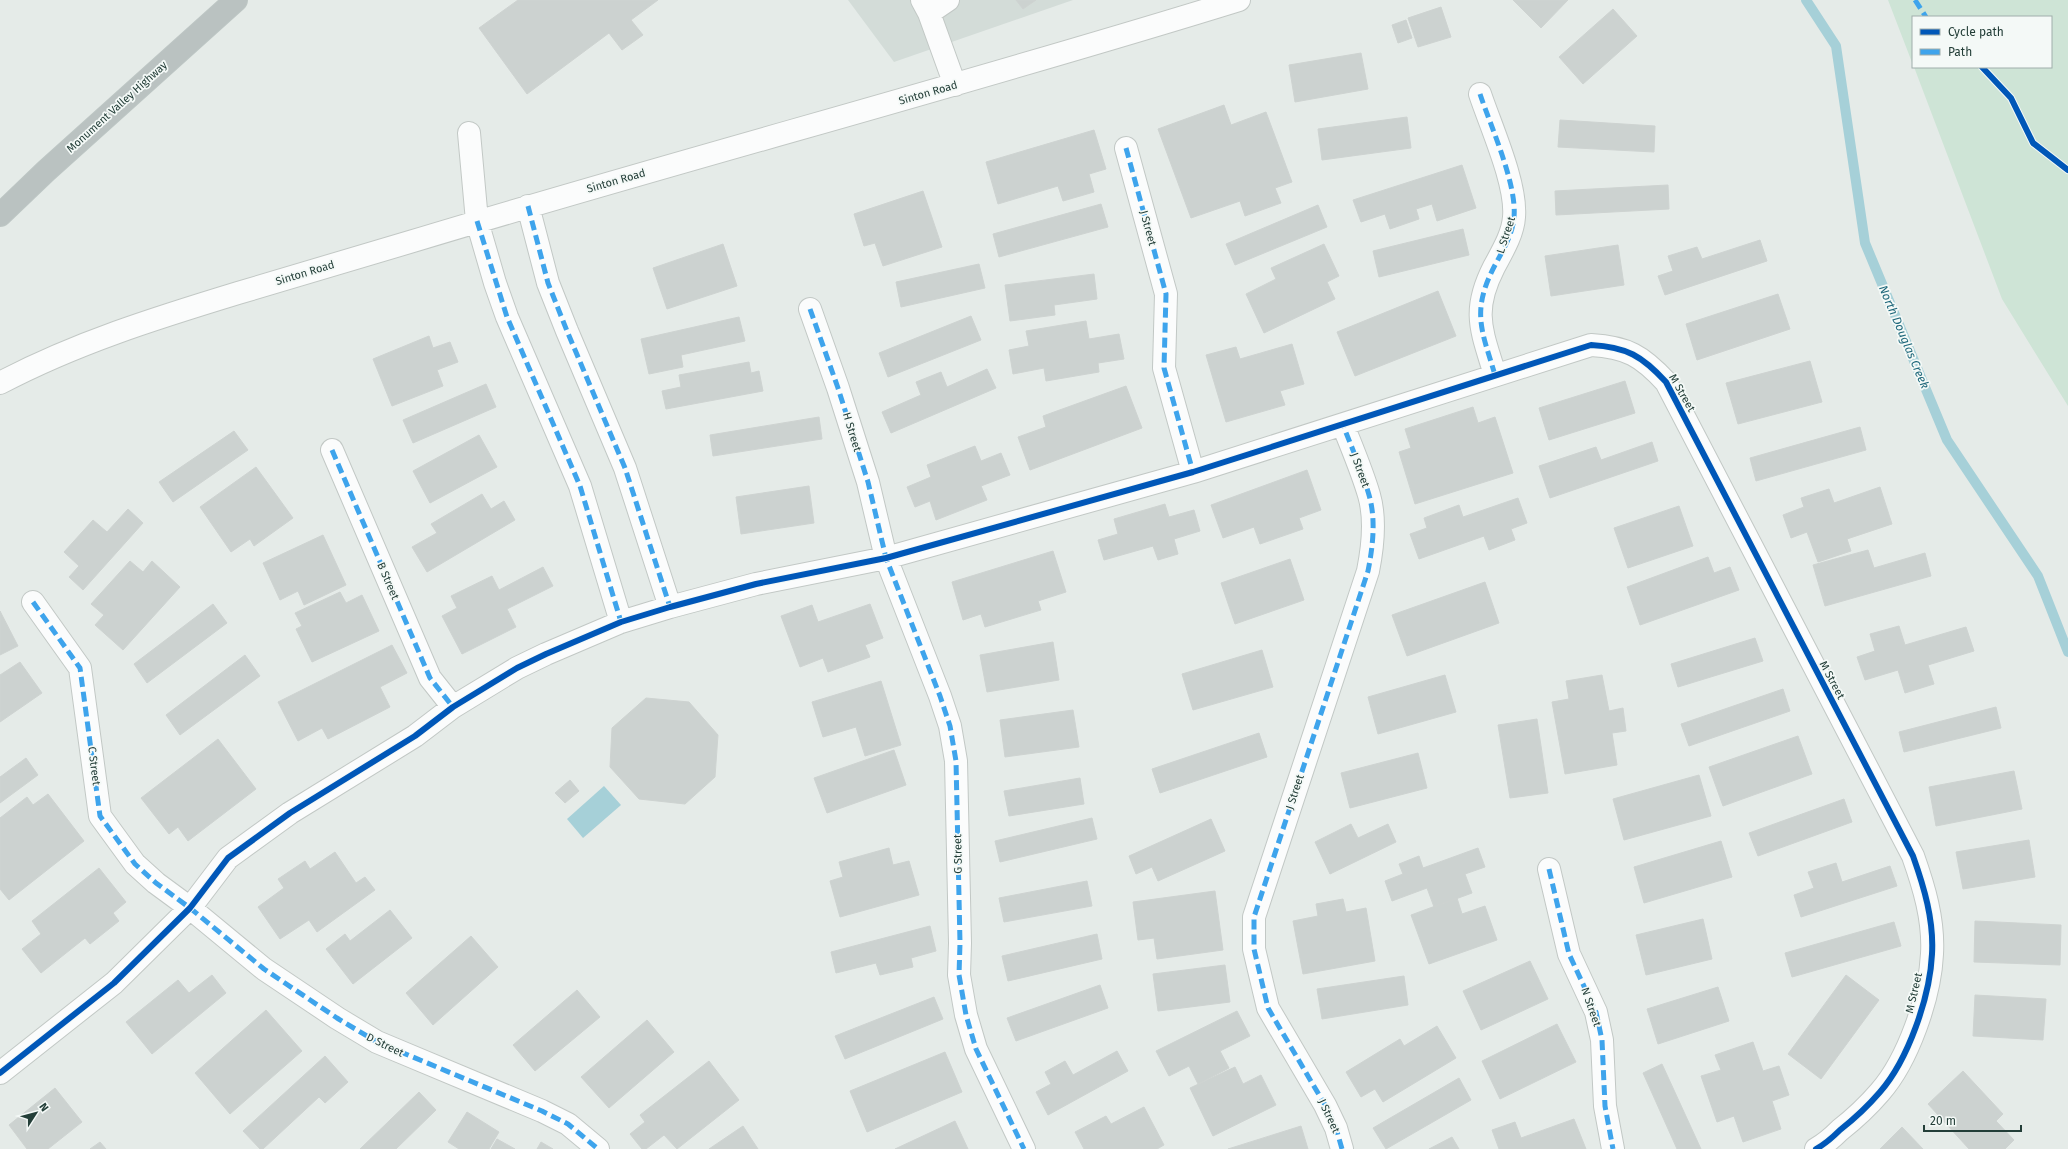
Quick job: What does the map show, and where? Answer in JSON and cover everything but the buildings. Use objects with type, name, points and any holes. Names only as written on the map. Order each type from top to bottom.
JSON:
[{"type":"highway","name":"Monument Valley Highway","points":[[0,215],[236,0]]},
{"type":"street","points":[[948,0],[926,7],[955,85]]},
{"type":"street","name":"Sinton Road","points":[[0,383],[68,350],[152,319],[528,206],[1078,50],[1239,0]]},
{"type":"street","name":"L Street","points":[[1480,94],[1514,193],[1514,218],[1504,247],[1481,297],[1480,324],[1495,375]]},
{"type":"street","points":[[469,133],[477,221],[507,317],[580,486],[621,622]]},
{"type":"street","name":"J Street","points":[[1126,148],[1166,294],[1164,368],[1193,472]]},
{"type":"street","points":[[528,206],[548,283],[625,468],[670,607]]},
{"type":"street","name":"H Street","points":[[810,309],[838,388],[868,482],[886,558]]},
{"type":"street","name":"M Street","points":[[0,1072],[114,983],[190,908],[228,858],[290,813],[415,736],[453,707],[517,668],[621,622],[670,607],[756,584],[886,558],[1193,472],[1591,345],[1611,346],[1631,353],[1649,363],[1666,382],[1913,856],[1924,887],[1931,923],[1932,954],[1927,992],[1917,1026],[1881,1091],[1855,1118],[1816,1149]]},
{"type":"street","name":"J Street","points":[[1342,1149],[1336,1128],[1325,1105],[1268,1008],[1254,949],[1254,917],[1368,571],[1373,546],[1369,495],[1343,425]]},
{"type":"street","name":"B Street","points":[[332,450],[430,678],[453,707]]},
{"type":"street","name":"G Street","points":[[886,558],[940,696],[950,726],[956,761],[960,943],[959,975],[966,1015],[976,1049],[1024,1149]]},
{"type":"street","name":"C Street","points":[[32,602],[80,668],[100,816],[135,864],[156,883],[190,908]]},
{"type":"street","name":"N Street","points":[[1549,869],[1569,954],[1596,1012],[1602,1040],[1605,1106],[1613,1149]]},
{"type":"street","name":"D Street","points":[[190,908],[264,969],[336,1018],[377,1042],[542,1111],[568,1124],[598,1149]]},
{"type":"shaded area","points":[[848,0],[1073,0],[894,62]]},
{"type":"green space","points":[[1888,0],[2068,0],[2068,406],[2002,299],[1914,68],[2052,68],[2052,16],[1912,16],[1912,62]]},
{"type":"water","points":[[604,786],[621,805],[583,838],[567,819]]},
{"type":"waterway","name":"North Douglas Creek","points":[[1806,0],[1836,46],[1865,243],[1947,440],[2038,576],[2068,652]]},
{"type":"marked path","points":[[1915,0],[1925,16]]},
{"type":"marked path","points":[[1480,94],[1512,188],[1514,204],[1512,230],[1487,283],[1481,309],[1483,333],[1495,375]]},
{"type":"marked path","points":[[1126,148],[1166,294],[1164,368],[1193,472]]},
{"type":"marked path","points":[[528,206],[548,283],[625,468],[670,607]]},
{"type":"marked path","points":[[477,221],[507,317],[580,486],[621,622]]},
{"type":"marked path","points":[[810,309],[838,388],[868,482],[886,558],[940,696],[950,726],[956,761],[960,943],[959,975],[966,1015],[976,1049],[1024,1149]]},
{"type":"marked path","points":[[1342,1149],[1336,1128],[1325,1105],[1268,1008],[1254,949],[1254,917],[1370,562],[1373,533],[1371,504],[1363,477],[1343,425]]},
{"type":"marked path","points":[[332,450],[430,678],[453,707]]},
{"type":"marked path","points":[[33,602],[80,668],[100,816],[135,864],[156,883],[190,908],[264,969],[337,1018],[377,1042],[542,1111],[568,1124],[598,1149]]},
{"type":"marked path","points":[[1549,869],[1569,954],[1596,1012],[1602,1040],[1605,1106],[1613,1149]]},
{"type":"cycle path","points":[[1983,68],[2011,98],[2033,143],[2068,170]]},
{"type":"cycle path","points":[[0,1073],[114,983],[190,908],[228,858],[290,813],[415,736],[453,707],[517,668],[546,654],[621,622],[670,607],[756,584],[886,558],[1193,472],[1591,345],[1615,348],[1633,354],[1641,359],[1666,382],[1913,856],[1921,880],[1930,916],[1932,954],[1927,989],[1916,1027],[1900,1063],[1880,1092],[1861,1112],[1832,1138],[1816,1149]]}]
